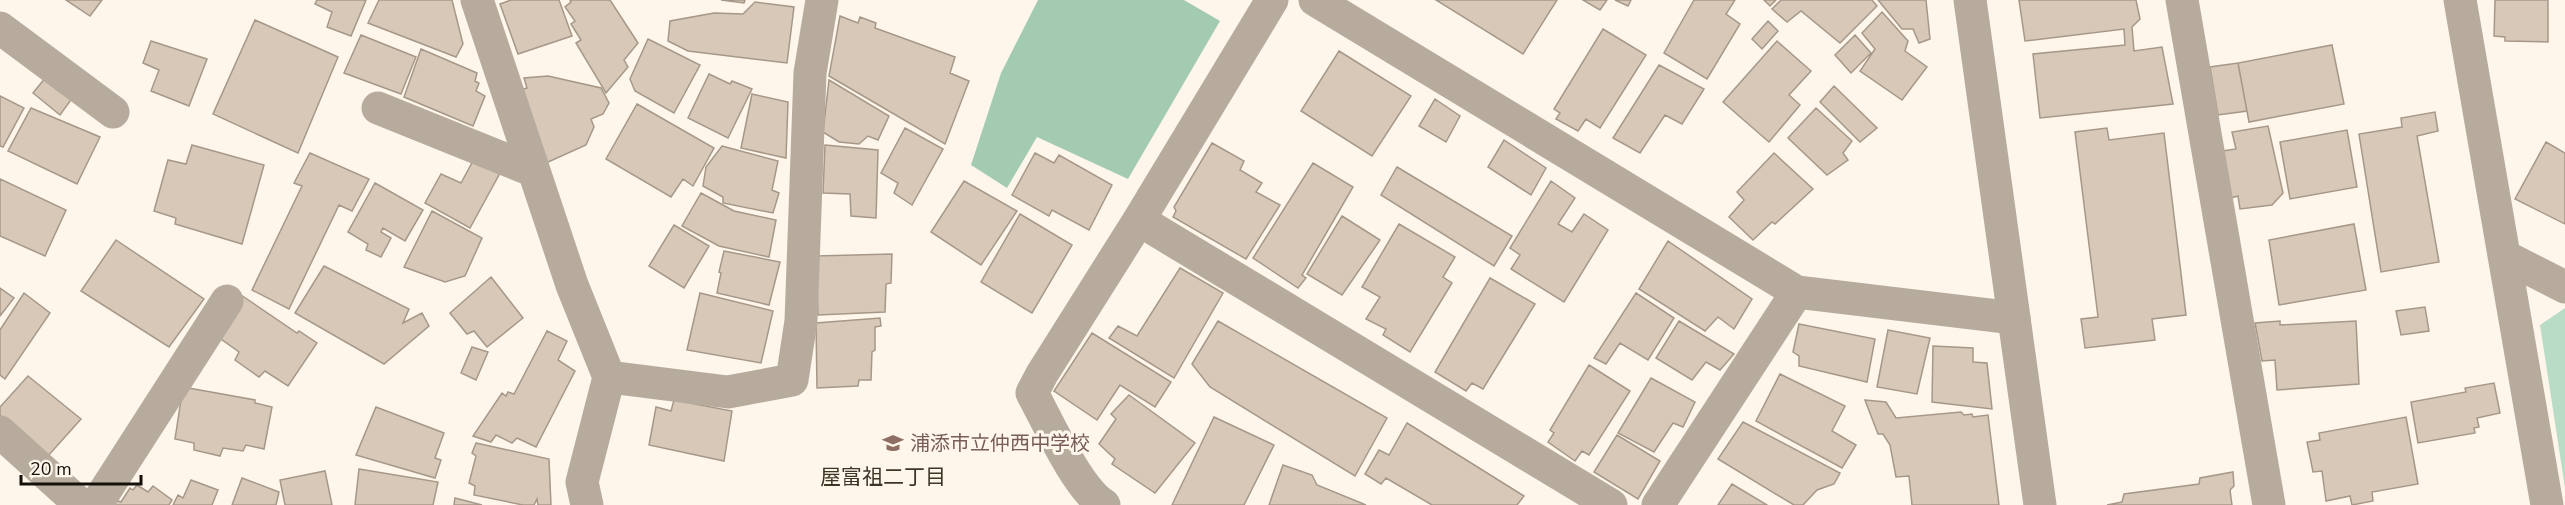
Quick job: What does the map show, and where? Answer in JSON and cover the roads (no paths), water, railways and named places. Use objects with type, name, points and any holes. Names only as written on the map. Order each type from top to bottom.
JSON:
[{"type":"street","points":[[477,0],[572,285],[609,377],[582,482],[587,505]]},
{"type":"street","points":[[609,377],[728,392],[792,380],[801,321],[810,73],[822,0]]},
{"type":"street","points":[[1104,505],[1093,498],[1032,393],[1272,0]]},
{"type":"street","points":[[1315,0],[1797,292],[2014,318]]},
{"type":"street","points":[[1970,0],[2040,505]]},
{"type":"street","points":[[2182,0],[2269,505]]},
{"type":"street","points":[[2460,0],[2547,505]]},
{"type":"street","points":[[0,28],[113,112]]},
{"type":"street","points":[[378,108],[534,171]]},
{"type":"street","points":[[1139,220],[1611,505]]},
{"type":"street","points":[[2504,256],[2565,287]]},
{"type":"street","points":[[1658,505],[1797,292]]},
{"type":"street","points":[[96,505],[227,301]]},
{"type":"street","points":[[0,432],[81,505]]},
{"type":"place","name":"浦添市立仲西中学校","points":[[893,443]]},
{"type":"district","name":"屋富祖二丁目","points":[[883,477]]}]
